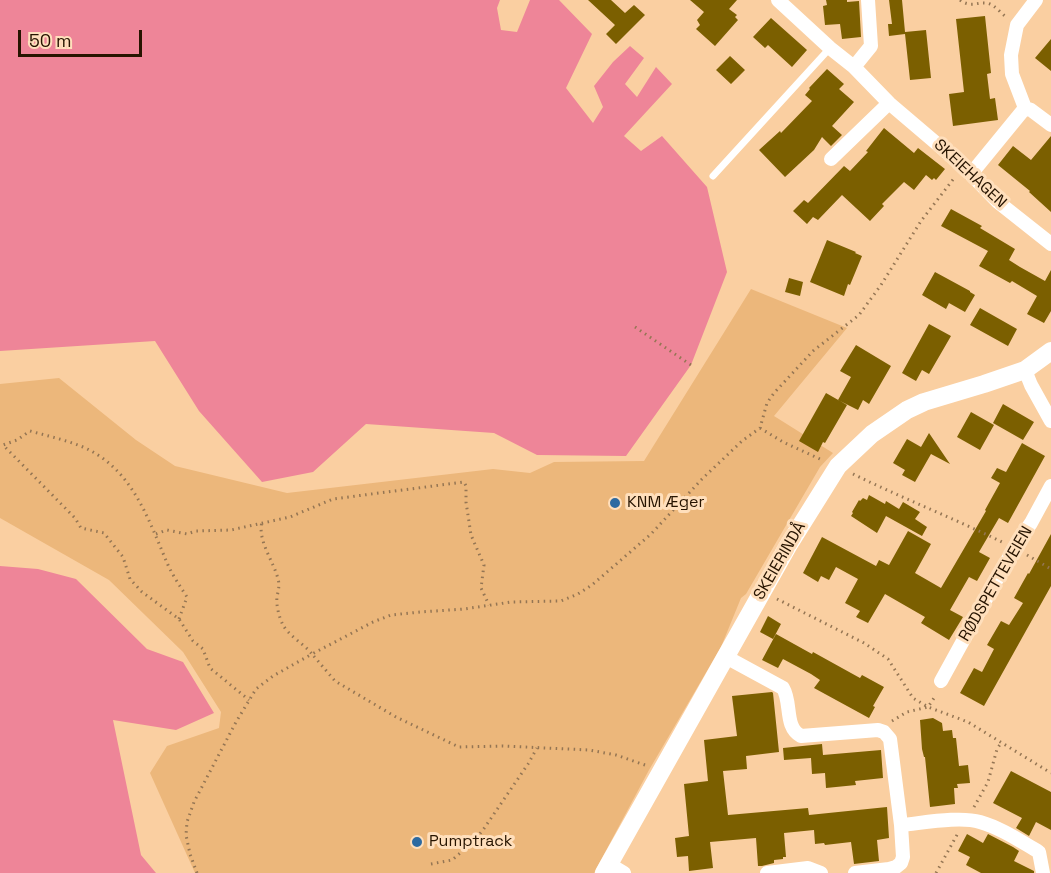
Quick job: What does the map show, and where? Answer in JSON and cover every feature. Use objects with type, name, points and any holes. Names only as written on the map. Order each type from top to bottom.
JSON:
[{"type":"street","name":"SKEIEHAGEN","points":[[778,0],[967,170],[999,202],[1051,244]]},
{"type":"street","points":[[854,67],[871,46],[868,0]]},
{"type":"street","points":[[1025,108],[1012,74],[1011,48],[1017,25],[1036,0]]},
{"type":"street","points":[[831,159],[890,103]]},
{"type":"street","points":[[1025,108],[1051,125]]},
{"type":"street","points":[[967,170],[1025,108]]},
{"type":"street","name":"SKEIERINDÅ","points":[[612,870],[662,772],[762,592],[838,466],[872,434],[907,410],[924,402],[1025,370],[1051,351]]},
{"type":"street","points":[[1025,370],[1051,421]]},
{"type":"street","name":"RØDSPETTEVEIEN","points":[[941,681],[1051,486]]},
{"type":"street","points":[[726,657],[783,688],[787,694],[792,727],[801,736],[878,730],[884,732],[890,740],[903,857],[901,863],[896,867],[855,873]]},
{"type":"street","points":[[901,825],[958,820],[980,821],[1001,830],[1039,852],[1043,873]]},
{"type":"street","points":[[768,873],[808,868],[821,873]]},
{"type":"lane","points":[[712,176],[830,48]]},
{"type":"path","points":[[960,0],[969,5],[990,4],[1017,25]]},
{"type":"path","points":[[197,873],[186,835],[187,822],[194,802],[256,689],[273,676],[312,654],[391,615],[448,611],[511,602],[561,601],[592,585],[651,534],[702,479],[742,441],[760,428],[767,403],[774,393],[813,351],[859,315],[882,285],[921,221],[967,170]]},
{"type":"path","points":[[634,327],[691,365]]},
{"type":"path","points":[[760,428],[812,457],[838,466],[886,490],[960,521],[1051,569]]},
{"type":"path","points":[[179,619],[187,597],[169,567],[156,534],[132,488],[108,463],[85,448],[30,431],[17,440],[3,445],[75,518],[81,528],[104,533],[123,557],[130,579],[142,592],[179,619],[193,641],[203,649],[210,668],[249,700]]},
{"type":"path","points":[[156,534],[167,530],[187,534],[196,531],[231,530],[290,517],[333,500],[464,482],[471,535],[484,565],[481,588],[489,605]]},
{"type":"path","points":[[262,522],[261,531],[267,553],[273,563],[280,587],[277,600],[283,626],[312,654],[335,681],[396,717],[459,747],[503,746],[589,750],[616,755],[662,772]]},
{"type":"path","points":[[762,592],[864,643],[888,659],[913,698],[928,707],[968,722],[1051,773]]},
{"type":"path","points":[[884,732],[898,716],[928,707],[941,681]]},
{"type":"path","points":[[431,864],[452,860],[483,830],[538,747]]},
{"type":"shaded area","points":[[0,0],[500,0],[497,8],[501,30],[517,32],[530,0],[559,0],[592,34],[566,88],[593,123],[603,107],[594,86],[613,62],[630,46],[644,58],[625,84],[637,97],[656,67],[672,84],[624,136],[641,151],[662,136],[707,187],[727,272],[691,365],[626,456],[537,455],[494,433],[366,424],[313,472],[262,482],[199,411],[155,341],[0,351]]},
{"type":"shaded area","points":[[751,289],[847,328],[774,416],[833,453],[820,467],[746,594],[741,598],[721,647],[649,770],[594,873],[195,873],[150,773],[167,746],[219,728],[221,712],[183,652],[109,580],[0,518],[0,384],[59,378],[136,440],[175,466],[287,493],[493,469],[530,473],[554,462],[644,461]]},
{"type":"shaded area","points":[[0,566],[38,569],[76,579],[147,649],[183,662],[214,713],[176,730],[113,720],[141,855],[156,873],[0,873]]},
{"type":"building","points":[[588,0],[611,0],[625,13],[634,5],[645,15],[616,44],[606,34],[615,25]]},
{"type":"building","points":[[690,0],[737,0],[729,9],[737,15],[735,17],[738,20],[715,46],[696,29],[700,25],[697,20],[704,12]]},
{"type":"building","points":[[826,0],[859,1],[861,37],[842,39],[840,24],[825,25],[823,6],[827,5]]},
{"type":"building","points":[[889,0],[902,0],[905,32],[926,30],[931,78],[910,80],[905,34],[889,36],[888,24],[892,24]]},
{"type":"building","points":[[985,16],[991,73],[987,74],[990,99],[995,98],[998,120],[953,126],[949,94],[964,92],[956,19]]},
{"type":"building","points":[[771,18],[807,50],[792,67],[768,45],[765,48],[753,37]]},
{"type":"building","points":[[1051,39],[1051,71],[1035,58]]},
{"type":"building","points":[[730,56],[745,70],[731,84],[716,70]]},
{"type":"building","points":[[827,69],[844,84],[839,89],[854,102],[832,126],[842,135],[831,146],[822,137],[814,150],[785,177],[759,150],[780,131],[781,133],[812,101],[805,95]]},
{"type":"building","points":[[884,128],[914,153],[918,148],[945,169],[936,180],[926,175],[914,190],[904,182],[882,204],[884,206],[870,221],[842,195],[818,220],[813,217],[807,224],[793,211],[804,200],[808,203],[844,166],[850,171],[868,152],[866,151]]},
{"type":"building","points":[[1051,136],[1051,212],[998,165],[1013,146],[1031,160]]},
{"type":"building","points":[[951,209],[982,226],[980,228],[1015,249],[1009,260],[1020,267],[1045,281],[1051,270],[1051,311],[1044,323],[1027,314],[1037,296],[1012,281],[1010,283],[979,266],[988,251],[941,226]]},
{"type":"building","points":[[827,240],[862,256],[844,296],[810,282]]},
{"type":"building","points":[[935,272],[975,295],[965,312],[949,303],[946,309],[922,295]]},
{"type":"building","points":[[789,278],[803,282],[800,296],[785,292]]},
{"type":"building","points":[[980,308],[1017,329],[1008,346],[970,325]]},
{"type":"building","points":[[929,324],[951,336],[929,374],[922,370],[916,381],[902,373]]},
{"type":"building","points":[[856,345],[891,366],[869,404],[863,400],[858,410],[838,400],[851,377],[840,371]]},
{"type":"building","points":[[826,393],[847,405],[818,452],[799,441]]},
{"type":"building","points":[[1003,404],[1034,422],[1023,440],[993,423]]},
{"type":"building","points":[[971,412],[994,425],[980,450],[957,437]]},
{"type":"building","points":[[929,433],[950,464],[931,454],[915,482],[902,475],[905,470],[893,463],[907,439],[921,447]]},
{"type":"building","points":[[1022,443],[1045,456],[1008,523],[999,518],[979,552],[990,558],[977,581],[969,577],[950,610],[963,617],[949,640],[921,623],[925,617],[885,594],[868,623],[856,617],[860,611],[845,603],[858,579],[836,567],[829,580],[821,576],[818,582],[803,573],[822,537],[876,566],[879,560],[889,565],[908,531],[931,544],[915,573],[941,588],[1000,483],[991,478],[997,468],[1006,472]]},
{"type":"building","points":[[869,495],[899,509],[903,502],[920,512],[915,519],[927,527],[922,536],[886,516],[877,533],[851,516],[859,500],[863,498],[867,500]]},
{"type":"building","points":[[1051,534],[1051,586],[984,706],[960,693],[974,668],[982,672],[994,649],[987,645],[1001,621],[1009,625],[1023,603],[1014,598]]},
{"type":"building","points":[[768,616],[781,624],[773,639],[760,632]]},
{"type":"building","points":[[776,634],[860,678],[862,675],[884,687],[869,718],[814,688],[820,680],[811,674],[783,659],[778,668],[762,660]]},
{"type":"building","points":[[772,692],[779,752],[746,756],[747,769],[723,771],[728,815],[808,808],[809,815],[887,807],[889,838],[877,840],[879,861],[854,864],[851,842],[815,844],[814,830],[784,833],[786,857],[762,866],[758,866],[756,838],[710,842],[713,868],[689,871],[688,856],[677,857],[675,838],[689,836],[684,784],[708,781],[704,740],[737,736],[732,696]]},
{"type":"building","points":[[933,718],[942,723],[943,731],[952,730],[953,738],[956,738],[959,766],[968,765],[970,783],[957,784],[958,788],[954,788],[955,804],[930,807],[920,720]]},
{"type":"building","points":[[822,744],[823,755],[881,750],[883,778],[855,781],[856,785],[826,788],[825,773],[812,774],[811,758],[784,760],[783,748]]},
{"type":"building","points":[[1011,771],[1051,792],[1051,830],[1036,822],[1029,836],[1016,828],[1022,818],[993,803]]},
{"type":"building","points":[[967,834],[983,843],[988,834],[1013,847],[1019,851],[1014,861],[1034,873],[981,873],[966,865],[970,857],[958,851]]},
{"type":"place","name":"KNM Æger","points":[[615,503]]},
{"type":"place","name":"Pumptrack","points":[[417,842]]}]
